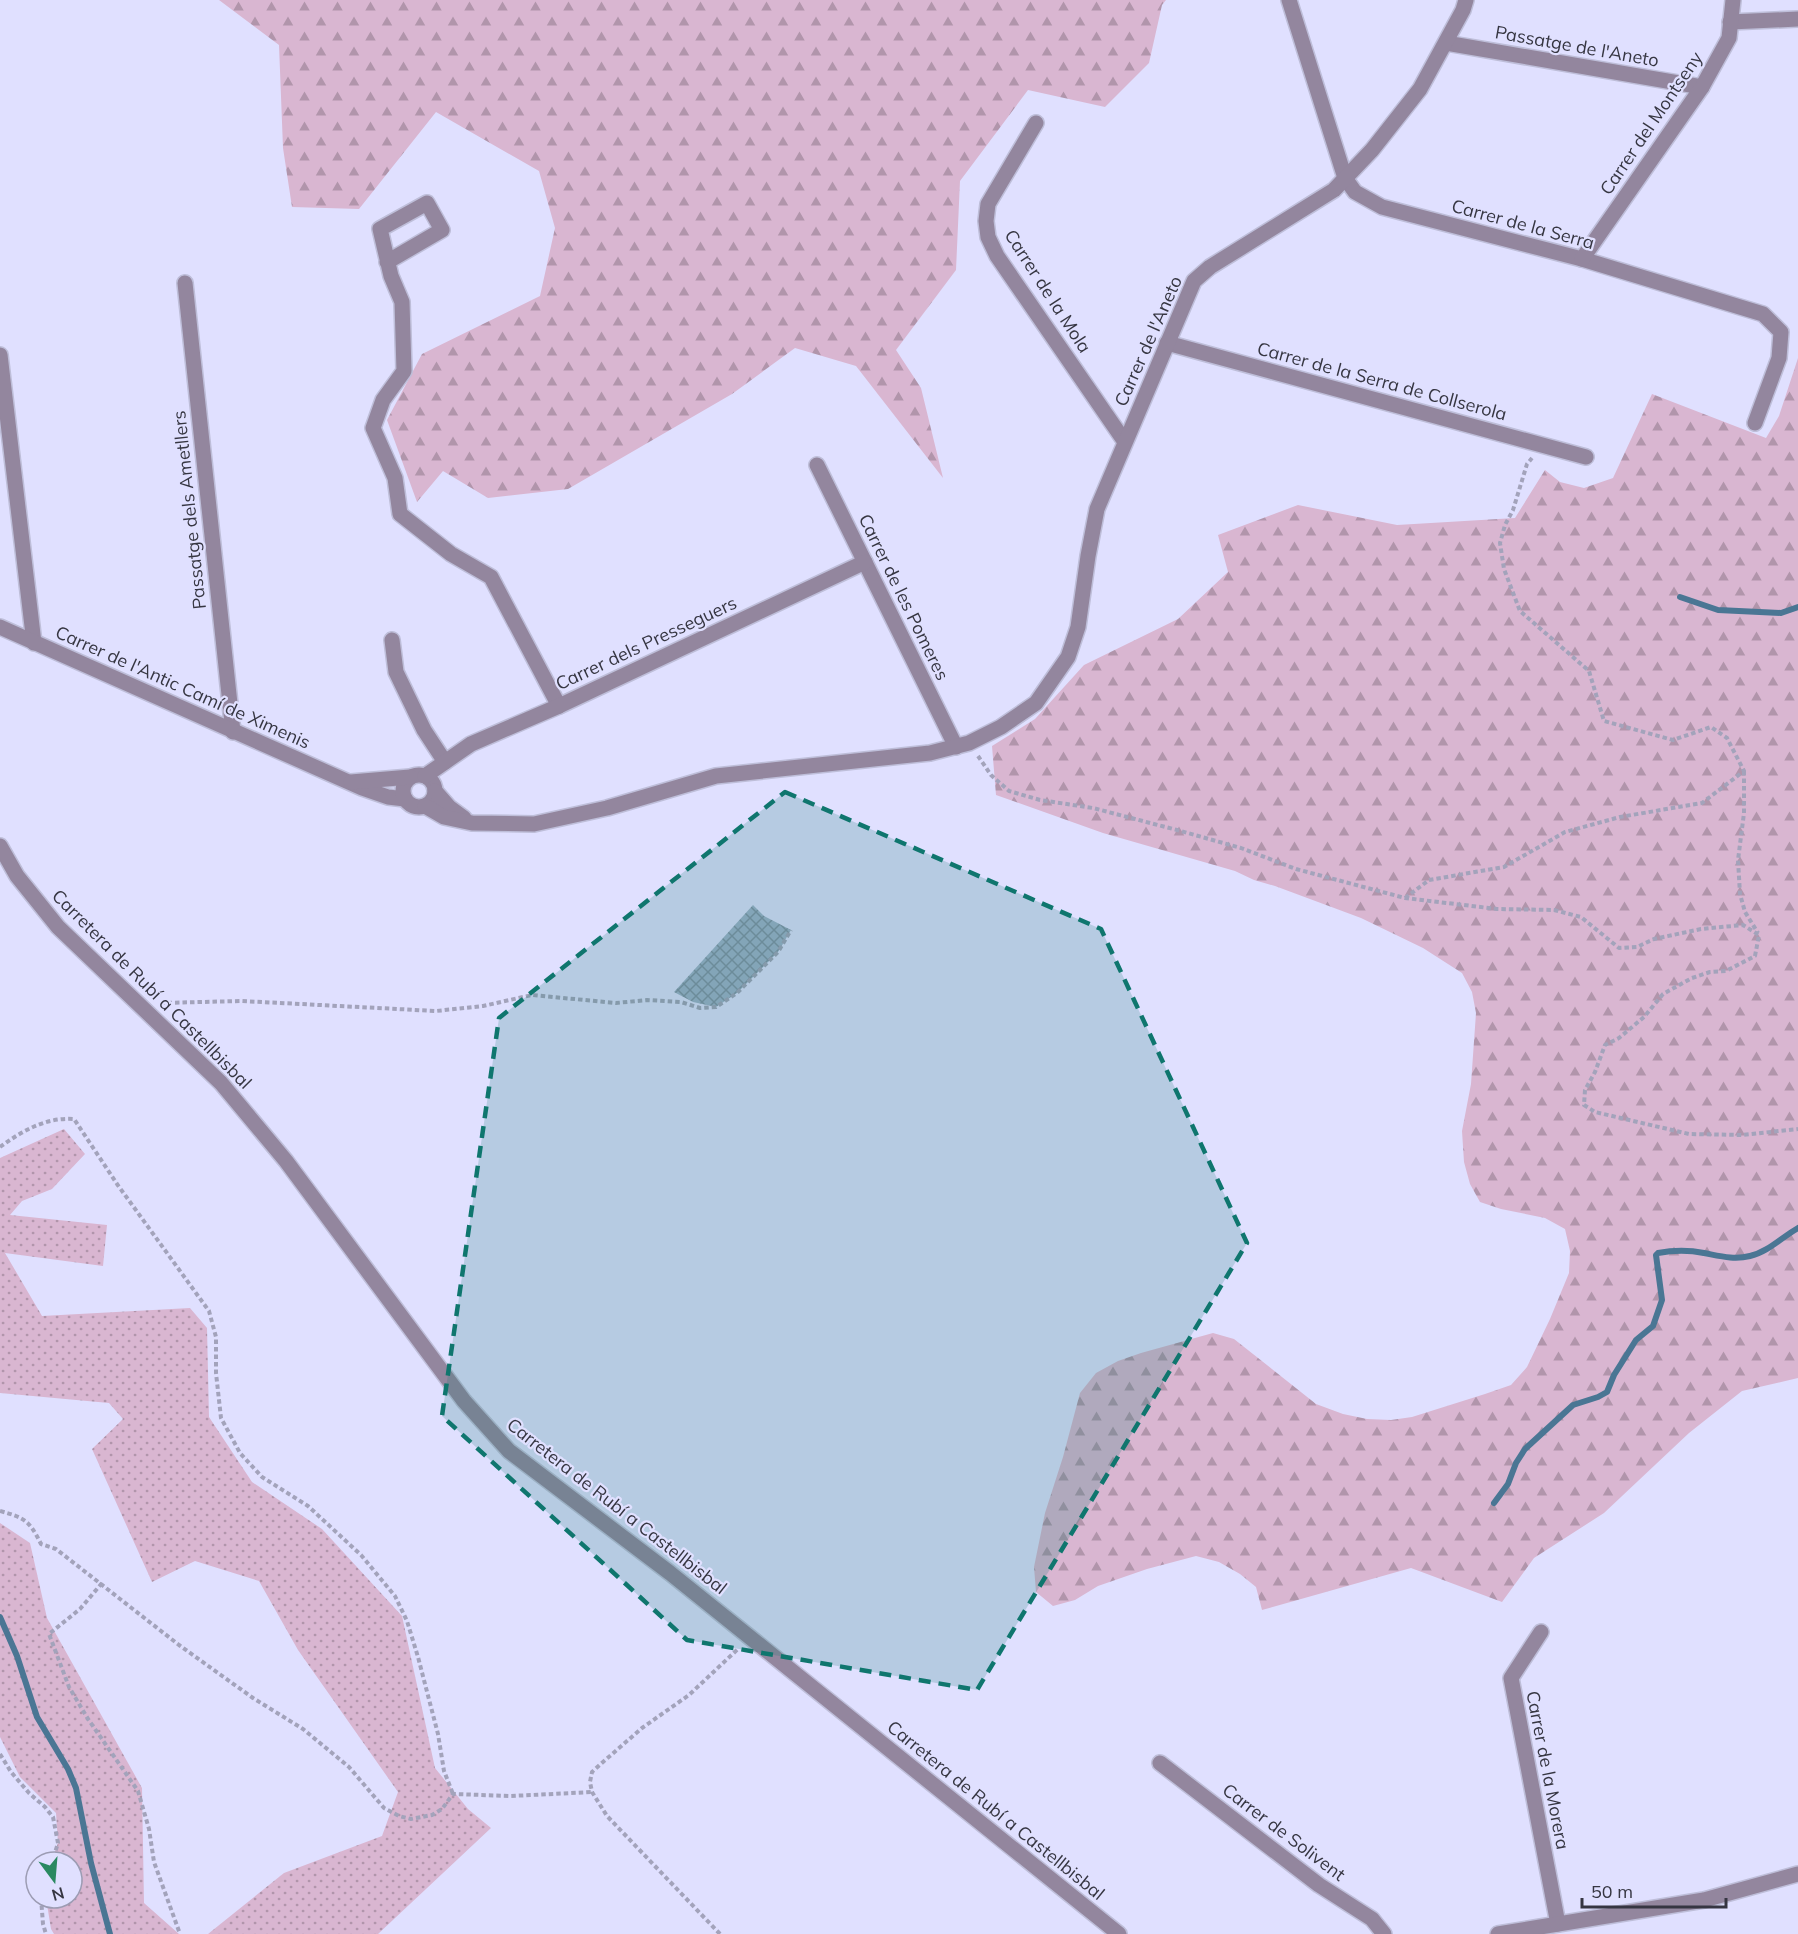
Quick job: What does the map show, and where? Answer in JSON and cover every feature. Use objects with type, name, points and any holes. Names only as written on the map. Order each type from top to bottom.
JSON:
[{"type":"street","name":"Carrer de la Serra","points":[[1289,0],[1346,178],[1355,192],[1382,207],[1582,259],[1764,314],[1781,332],[1779,358],[1755,423]]},
{"type":"street","name":"Carrer de l'Aneto","points":[[962,745],[1001,727],[1036,703],[1068,657],[1078,627],[1097,509],[1194,281],[1210,267],[1334,190],[1346,178],[1372,150],[1420,89],[1446,43],[1466,0]]},
{"type":"street","name":"Carrer del Montseny","points":[[1582,259],[1702,87],[1729,38],[1733,0]]},
{"type":"street","points":[[1730,22],[1798,19]]},
{"type":"street","name":"Passatge de l'Aneto","points":[[1446,43],[1702,87]]},
{"type":"street","name":"Carrer de la Mola","points":[[1036,123],[988,204],[986,221],[988,237],[997,256],[1125,441]]},
{"type":"street","points":[[387,262],[402,302],[404,371],[383,400],[373,428],[395,478],[400,514],[451,554],[491,577],[559,706]]},
{"type":"street","name":"Passatge dels Ametllers","points":[[185,283],[232,732]]},
{"type":"street","name":"Carrer de la Serra de Collserola","points":[[1167,343],[1586,457]]},
{"type":"street","points":[[0,355],[34,643]]},
{"type":"street","name":"Carrer de les Pomeres","points":[[818,465],[865,562],[962,745]]},
{"type":"street","name":"Carrer dels Presseguers","points":[[445,762],[471,744],[559,706],[865,562]]},
{"type":"street","name":"Carrer de l'Antic Camí de Ximenis","points":[[0,627],[232,732],[351,782],[362,789],[405,800]]},
{"type":"street","points":[[392,640],[396,672],[424,730],[445,762],[442,773],[426,783],[404,785],[405,800],[416,807],[425,806],[433,800],[426,783]]},
{"type":"street","points":[[425,806],[444,817],[472,823],[534,824],[607,808],[716,776],[930,753],[962,745]]},
{"type":"street","name":"Carrer de l'Antic Camí de Ximenis","points":[[351,782],[426,783]]},
{"type":"street","points":[[426,783],[449,807],[472,823]]},
{"type":"street","name":"Carretera de Rubí a Castellbisbal","points":[[0,846],[17,876],[58,927],[221,1083],[286,1161],[464,1401],[509,1451],[670,1573],[1119,1934]]},
{"type":"street","name":"Carrer de la Morera","points":[[1541,1632],[1511,1678],[1558,1924]]},
{"type":"street","name":"Carrer de Solivent","points":[[1160,1762],[1319,1885],[1372,1919],[1384,1934]]},
{"type":"street","points":[[1498,1934],[1704,1900],[1798,1875]]},
{"type":"path","points":[[1543,445],[1527,464],[1514,510],[1505,525],[1500,543],[1504,569],[1520,610],[1589,671],[1604,721],[1673,740],[1711,727],[1727,738],[1744,771],[1744,813],[1738,860],[1740,894],[1745,912],[1759,934],[1755,956],[1726,971],[1710,972],[1692,978],[1664,994],[1644,1017],[1619,1038],[1605,1045],[1585,1090],[1584,1105],[1595,1112],[1689,1134],[1742,1135],[1798,1129]]},
{"type":"path","points":[[962,745],[1009,791],[1040,800],[1093,808],[1177,830],[1241,848],[1296,868],[1405,898],[1497,909],[1554,910],[1581,917],[1620,948],[1637,947],[1654,939],[1711,928],[1743,925],[1759,934]]},
{"type":"path","points":[[1405,898],[1429,880],[1504,867],[1565,832],[1620,817],[1702,803],[1744,771]]},
{"type":"path","points":[[139,1005],[242,1001],[436,1011],[483,1006],[532,994],[616,1003],[647,1000],[681,1002],[700,1008],[716,1006],[737,993],[778,952],[791,930]]},
{"type":"path","points":[[0,1147],[14,1137],[46,1121],[60,1118],[74,1119],[117,1184],[209,1311],[216,1337],[216,1374],[221,1418],[240,1453],[262,1477],[308,1506],[361,1555],[395,1596],[407,1621],[418,1657],[438,1734],[444,1771],[453,1794]]},
{"type":"path","points":[[0,1511],[22,1517],[34,1530],[41,1544],[56,1549],[179,1645],[253,1698],[303,1729],[350,1767],[384,1808],[411,1819],[432,1815],[442,1809],[453,1794]]},
{"type":"path","points":[[102,1583],[80,1609],[50,1634],[69,1687],[88,1719],[138,1791],[149,1829],[154,1862],[180,1934]]},
{"type":"path","points":[[720,1934],[607,1816],[592,1792],[590,1782],[592,1772],[603,1761],[642,1728],[689,1695],[750,1637]]},
{"type":"path","points":[[0,1754],[17,1779],[53,1817],[58,1843],[56,1850]]},
{"type":"path","points":[[453,1794],[511,1796],[592,1792]]},
{"type":"path","points":[[42,1910],[46,1934]]},
{"type":"highlighted area","points":[[785,792],[1101,929],[1247,1243],[977,1690],[687,1640],[442,1416],[499,1018]]},
{"type":"green space","points":[[219,0],[1166,0],[1162,5],[1149,63],[1105,107],[1028,90],[960,181],[956,270],[896,350],[921,388],[943,478],[856,366],[795,348],[732,394],[568,489],[488,498],[443,471],[417,502],[387,420],[422,354],[540,296],[555,228],[539,171],[436,112],[359,209],[292,207],[283,148],[279,45]]},
{"type":"green space","points":[[1798,358],[1798,1378],[1742,1391],[1689,1433],[1604,1513],[1534,1558],[1502,1602],[1411,1568],[1262,1610],[1256,1587],[1240,1574],[1219,1562],[1196,1556],[1147,1569],[1098,1586],[1075,1600],[1053,1606],[1036,1592],[1034,1567],[1045,1513],[1080,1393],[1096,1373],[1118,1361],[1141,1353],[1213,1333],[1234,1339],[1316,1404],[1343,1414],[1367,1419],[1391,1420],[1412,1417],[1511,1385],[1527,1367],[1550,1319],[1569,1273],[1570,1251],[1565,1229],[1545,1218],[1480,1202],[1470,1184],[1464,1162],[1462,1131],[1471,1084],[1476,1013],[1472,992],[1462,973],[1423,948],[1361,918],[1235,871],[1103,833],[996,795],[992,746],[1035,719],[1084,665],[1178,619],[1228,572],[1218,535],[1298,505],[1397,525],[1515,518],[1545,470],[1560,482],[1584,488],[1613,478],[1652,394],[1766,438],[1779,416]]},
{"type":"green space","points":[[64,1129],[85,1154],[52,1189],[22,1201],[10,1215],[107,1225],[103,1266],[5,1253],[42,1316],[190,1308],[207,1328],[209,1417],[252,1482],[322,1529],[402,1616],[435,1768],[468,1809],[491,1828],[378,1934],[208,1934],[284,1873],[382,1836],[398,1792],[298,1650],[259,1581],[195,1561],[152,1582],[92,1449],[123,1419],[109,1403],[0,1393],[0,1158]]},
{"type":"green space","points":[[0,1523],[30,1543],[47,1618],[142,1788],[144,1903],[179,1934],[54,1934],[48,1910],[84,1910],[84,1850],[55,1850],[58,1843],[56,1813],[20,1777],[0,1737]]},
{"type":"building","points":[[753,905],[764,916],[791,930],[778,952],[737,993],[716,1007],[693,1002],[674,992]]},
{"type":"waterway","points":[[1680,597],[1718,610],[1781,613],[1798,607]]},
{"type":"waterway","points":[[1494,1503],[1508,1484],[1516,1463],[1525,1449],[1573,1405],[1607,1392],[1614,1375],[1636,1340],[1653,1326],[1662,1300],[1656,1255],[1658,1253],[1687,1251],[1744,1257],[1763,1251],[1798,1228]]},
{"type":"waterway","points":[[0,1617],[17,1656],[37,1717],[68,1769],[76,1788],[91,1863],[110,1934]]}]
